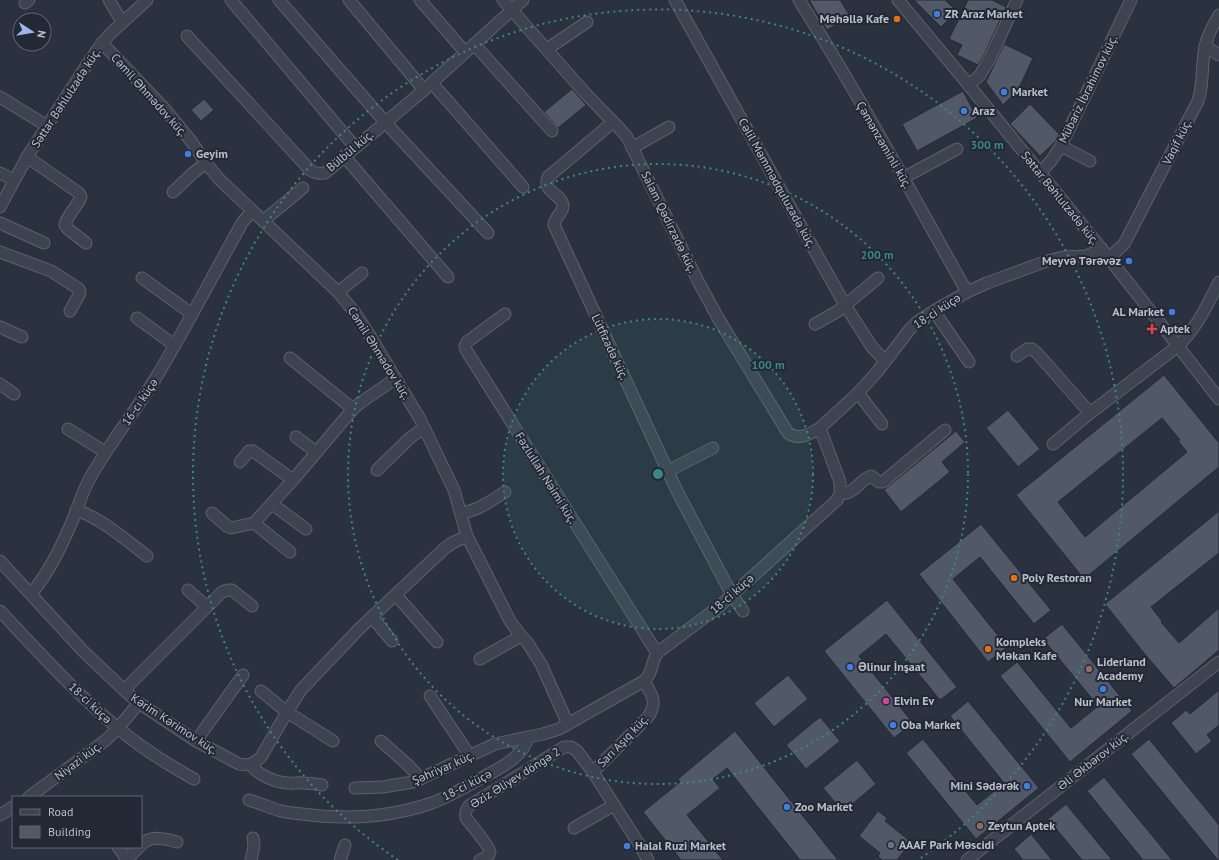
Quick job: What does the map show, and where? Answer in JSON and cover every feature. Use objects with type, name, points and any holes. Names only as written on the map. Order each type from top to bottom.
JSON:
[{"type":"street","points":[[109,0],[122,22]]},
{"type":"street","name":"Səttar Bəhlulzadə küç.","points":[[0,207],[27,157],[102,43],[122,22],[147,0]]},
{"type":"street","points":[[231,0],[355,147]]},
{"type":"street","points":[[279,0],[385,122],[488,233]]},
{"type":"street","points":[[349,0],[523,187]]},
{"type":"street","points":[[420,0],[552,131]]},
{"type":"street","name":"Salam Qədirzadə küç.","points":[[503,0],[627,138],[718,318],[788,433],[800,438],[820,428]]},
{"type":"street","name":"Bülbül küç.","points":[[187,36],[310,170],[319,174],[325,173],[428,86],[523,0]]},
{"type":"street","name":"Cəlil Məmmədquluzadə küç.","points":[[675,0],[845,305],[872,347],[885,362]]},
{"type":"street","name":"Çəmənzəminli küç.","points":[[799,0],[824,39],[967,292]]},
{"type":"street","name":"Səttar Bəhlulzadə küç.","points":[[898,0],[1102,249],[1219,399]]},
{"type":"street","points":[[969,85],[980,75],[989,60],[1017,0]]},
{"type":"street","name":"Mübariz İbrahimov küç.","points":[[1040,174],[1061,146],[1131,0]]},
{"type":"street","name":"Vaqif küç.","points":[[1109,258],[1124,244],[1198,101],[1201,93],[1205,46],[1219,15]]},
{"type":"street","points":[[547,49],[587,22]]},
{"type":"street","name":"Cəmil Əhmədov küç.","points":[[102,43],[163,107],[219,178],[338,292],[355,313],[424,428],[454,490],[467,536],[510,621],[521,636],[528,642],[541,664],[568,724]]},
{"type":"street","points":[[1205,46],[1219,55]]},
{"type":"street","points":[[0,97],[47,126]]},
{"type":"street","name":"Lütfizadə küç.","points":[[613,122],[548,177],[546,182],[547,186],[561,201],[563,206],[562,210],[554,221],[555,230],[668,471],[732,595],[743,611]]},
{"type":"street","points":[[632,148],[669,127]]},
{"type":"street","points":[[1061,146],[1090,161]]},
{"type":"street","points":[[903,178],[957,149]]},
{"type":"street","points":[[344,156],[448,277]]},
{"type":"street","points":[[27,157],[79,193],[81,197],[65,221],[64,225],[86,243]]},
{"type":"street","points":[[173,192],[193,172],[206,163]]},
{"type":"street","points":[[0,173],[14,180]]},
{"type":"street","points":[[263,221],[303,188]]},
{"type":"street","name":"16-cı küçə","points":[[31,594],[39,584],[60,549],[82,493],[105,452],[142,399],[192,314],[242,223],[252,211]]},
{"type":"street","points":[[0,223],[44,244]]},
{"type":"street","name":"18-ci küçə","points":[[820,428],[877,372],[910,329],[917,322],[934,311],[967,292],[987,283],[1044,262],[1063,258],[1086,256],[1102,249]]},
{"type":"street","points":[[0,252],[51,271],[79,289],[80,293],[70,311]]},
{"type":"street","points":[[338,292],[362,273]]},
{"type":"street","points":[[142,278],[192,314]]},
{"type":"street","points":[[815,324],[838,311],[878,278]]},
{"type":"street","points":[[1053,444],[1188,337],[1219,282]]},
{"type":"street","points":[[934,311],[969,362]]},
{"type":"street","name":"Fəzlullah Nəimi küç.","points":[[505,314],[467,342],[465,346],[466,350],[657,654]]},
{"type":"street","points":[[137,318],[174,345]]},
{"type":"street","points":[[0,328],[22,337]]},
{"type":"street","points":[[1017,356],[1027,349],[1032,349],[1090,414]]},
{"type":"street","points":[[290,358],[353,409]]},
{"type":"street","points":[[212,513],[231,528],[254,523],[293,480],[353,409],[360,402],[395,379]]},
{"type":"street","points":[[0,384],[14,394]]},
{"type":"street","points":[[858,392],[882,424]]},
{"type":"street","points":[[377,470],[411,437],[424,428]]},
{"type":"street","points":[[820,428],[840,482],[840,494],[851,492],[871,476],[879,482],[883,482],[945,430]]},
{"type":"street","points":[[68,429],[105,452]]},
{"type":"street","points":[[296,437],[316,452]]},
{"type":"street","points":[[668,471],[713,448]]},
{"type":"street","points":[[240,462],[249,451],[252,451],[293,480]]},
{"type":"street","points":[[461,513],[471,512],[478,509],[505,492]]},
{"type":"street","name":"18-ci küçə","points":[[657,654],[721,605],[837,500],[840,494]]},
{"type":"street","points":[[272,504],[306,529]]},
{"type":"street","points":[[76,510],[99,520],[146,556]]},
{"type":"street","points":[[254,523],[290,552]]},
{"type":"street","points":[[322,785],[302,782],[289,784],[282,783],[260,774],[251,764],[256,762],[261,757],[301,690],[312,678],[359,629],[448,546],[467,536]]},
{"type":"street","name":"Kərim Kərimov küç.","points":[[0,561],[83,651],[124,690],[196,741],[239,764],[251,764]]},
{"type":"street","points":[[188,590],[207,607]]},
{"type":"street","points":[[124,690],[222,592],[232,590],[252,606]]},
{"type":"street","points":[[396,595],[437,642]]},
{"type":"street","name":"18-ci küçə","points":[[0,611],[53,668],[118,728],[169,765],[194,779]]},
{"type":"street","points":[[372,617],[392,641]]},
{"type":"street","points":[[480,659],[521,636]]},
{"type":"street","points":[[528,737],[559,729],[644,681],[648,677],[654,658],[657,654]]},
{"type":"street","name":"Əli Əkbərov küç.","points":[[967,860],[1219,662]]},
{"type":"street","points":[[196,741],[243,674]]},
{"type":"street","name":"Sarı Aşıq küç.","points":[[644,681],[654,699],[651,713],[593,772],[648,860]]},
{"type":"street","points":[[261,691],[287,712],[333,741]]},
{"type":"street","points":[[430,696],[470,756]]},
{"type":"street","name":"Niyazi küç.","points":[[30,796],[106,740],[139,702]]},
{"type":"street","name":"18-ci küçə","points":[[249,800],[282,811],[320,816],[353,817],[413,808],[433,802],[454,793],[509,763],[527,742],[528,737]]},
{"type":"street","name":"Şəhriyar küç.","points":[[355,788],[383,787],[404,784],[421,779],[495,744],[528,737]]},
{"type":"street","points":[[381,740],[421,779]]},
{"type":"street","name":"Əziz Əliyev döngə 2","points":[[485,859],[489,854],[489,848],[466,818],[466,809],[470,805],[500,788],[564,747],[571,747],[576,751],[593,772]]},
{"type":"street","points":[[574,828],[614,806]]},
{"type":"street","points":[[142,844],[145,841],[155,838],[177,842]]},
{"type":"street","points":[[251,860],[254,838]]},
{"type":"street","points":[[340,860],[345,846]]},
{"type":"street","points":[[119,848],[127,860],[138,848]]},
{"type":"building","points":[[809,0],[840,0],[850,16],[827,30]]},
{"type":"building","points":[[914,0],[945,0],[957,11],[941,27]]},
{"type":"building","points":[[968,0],[992,0],[1006,7],[978,65],[957,55],[962,45],[949,39]]},
{"type":"building","points":[[1004,44],[1033,58],[1018,90],[1003,105],[986,82]]},
{"type":"building","points":[[572,89],[586,105],[558,128],[544,112]]},
{"type":"building","points":[[963,91],[977,118],[917,151],[902,124]]},
{"type":"building","points":[[204,99],[214,110],[201,121],[191,110]]},
{"type":"building","points":[[1030,104],[1059,134],[1056,141],[1040,156],[1010,124]]},
{"type":"building","points":[[1164,375],[1219,443],[1219,467],[1084,579],[1016,495]],"holes":[[[1162,418],[1180,440],[1178,441],[1187,452],[1085,537],[1058,502]]]},
{"type":"building","points":[[1008,410],[1040,449],[1018,467],[986,428]]},
{"type":"building","points":[[956,431],[965,442],[942,462],[950,472],[901,512],[884,490]]},
{"type":"building","points":[[1219,511],[1219,553],[1151,607],[1162,621],[1161,622],[1179,643],[1219,608],[1219,650],[1174,688],[1105,604]]},
{"type":"building","points":[[981,524],[1051,610],[1034,624],[980,557],[953,579],[1007,647],[988,662],[919,574]]},
{"type":"building","points":[[887,600],[957,687],[940,700],[886,634],[859,656],[913,723],[894,738],[824,651]]},
{"type":"building","points":[[1062,624],[1132,711],[1070,762],[1000,676],[1017,662],[1071,728],[1098,706],[1043,639]]},
{"type":"building","points":[[788,675],[808,699],[774,727],[754,703]]},
{"type":"building","points":[[1219,690],[1219,725],[1207,735],[1212,741],[1196,754],[1171,723],[1186,710],[1190,714]]},
{"type":"building","points":[[968,701],[1039,788],[976,839],[906,753],[923,739],[977,805],[1004,783],[950,716]]},
{"type":"building","points":[[820,717],[840,741],[806,769],[786,745]]},
{"type":"building","points":[[735,731],[838,860],[800,860],[727,768],[713,779],[720,788],[687,815],[723,860],[681,860],[643,812],[680,782],[678,779]]},
{"type":"building","points":[[1149,739],[1219,825],[1219,860],[1131,754]]},
{"type":"building","points":[[857,760],[876,784],[843,812],[823,788]]},
{"type":"building","points":[[1104,777],[1172,860],[1143,860],[1087,791]]},
{"type":"building","points":[[1066,804],[1112,860],[1082,860],[1048,819]]},
{"type":"building","points":[[878,811],[887,818],[885,821],[911,842],[897,860],[882,860],[878,856],[880,853],[859,836]]},
{"type":"building","points":[[1031,834],[1052,860],[1023,860],[1014,849]]},
{"type":"place","name":"ZR Araz Market","points":[[937,14]]},
{"type":"place","name":"Məhəllə Kafe","points":[[897,19]]},
{"type":"place","name":"Market","points":[[1004,92]]},
{"type":"place","name":"Araz","points":[[964,111]]},
{"type":"place","name":"Geyim","points":[[188,154]]},
{"type":"place","name":"Meyvə Tərəvəz","points":[[1129,261]]},
{"type":"place","name":"AL Market","points":[[1172,312]]},
{"type":"place","name":"Aptek","points":[[1152,329]]},
{"type":"place","name":"Poly Restoran","points":[[1014,578]]},
{"type":"place","name":"Kompleks Məkan Kafe","points":[[988,649]]},
{"type":"place","name":"Əlinur İnşaat","points":[[850,667]]},
{"type":"place","name":"Liderland Academy","points":[[1089,669]]},
{"type":"place","name":"Nur Market","points":[[1103,689]]},
{"type":"place","name":"Elvin Ev","points":[[886,701]]},
{"type":"place","name":"Oba Market","points":[[893,725]]},
{"type":"place","name":"Mini Sədərək","points":[[1027,786]]},
{"type":"place","name":"Zoo Market","points":[[787,807]]},
{"type":"place","name":"Zeytun Aptek","points":[[980,826]]},
{"type":"place","name":"AAAF Park Məscidi","points":[[891,845]]},
{"type":"place","name":"Halal Ruzi Market","points":[[627,846]]}]
